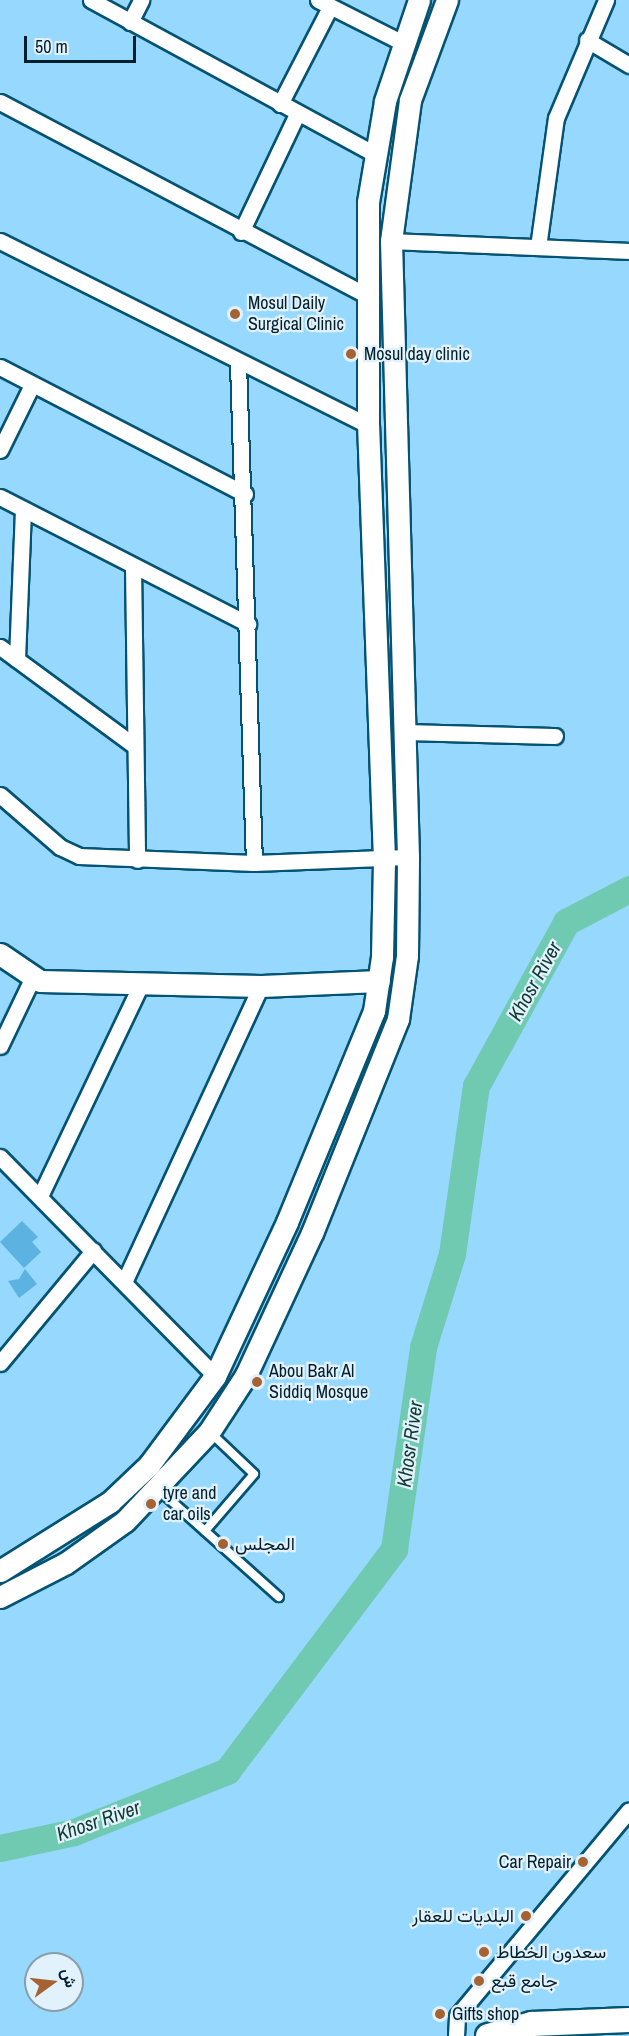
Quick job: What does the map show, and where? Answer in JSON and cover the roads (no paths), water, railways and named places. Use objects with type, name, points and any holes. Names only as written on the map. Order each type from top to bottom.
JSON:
[{"type":"main road","points":[[488,2036],[532,2024],[629,2020]]},
{"type":"street","points":[[91,0],[297,114],[375,154]]},
{"type":"street","points":[[130,22],[141,0]]},
{"type":"street","points":[[0,1571],[110,1502],[149,1465],[215,1376],[287,1222],[365,1040],[379,981],[384,858],[368,425],[366,295],[375,154],[403,43],[419,0]]},
{"type":"street","points":[[0,1597],[66,1563],[125,1521],[209,1432],[246,1375],[312,1233],[398,1019],[406,956],[408,857],[391,241],[410,100],[447,0]]},
{"type":"street","points":[[538,247],[549,144],[587,40],[606,0]]},
{"type":"street","points":[[280,104],[324,3],[403,43]]},
{"type":"street","points":[[587,40],[629,65]]},
{"type":"street","points":[[0,102],[241,232],[366,295]]},
{"type":"street","points":[[241,232],[297,114]]},
{"type":"street","points":[[0,241],[238,363],[368,425]]},
{"type":"street","points":[[391,241],[629,251]]},
{"type":"street","points":[[238,363],[245,494],[254,863]]},
{"type":"street","points":[[0,367],[245,494]]},
{"type":"street","points":[[0,450],[32,385]]},
{"type":"street","points":[[0,497],[248,624]]},
{"type":"street","points":[[17,659],[23,509]]},
{"type":"street","points":[[133,566],[137,860]]},
{"type":"street","points":[[0,647],[135,746]]},
{"type":"street","points":[[404,732],[555,736]]},
{"type":"street","points":[[0,795],[60,847],[79,856],[254,863],[408,857]]},
{"type":"street","points":[[0,954],[32,979],[261,986],[379,981]]},
{"type":"street","points":[[2,1038],[32,979]]},
{"type":"street","points":[[40,1196],[141,984]]},
{"type":"street","points":[[125,1281],[261,986]]},
{"type":"street","points":[[0,1157],[125,1281],[215,1376]]},
{"type":"street","points":[[287,1222],[312,1233]]},
{"type":"street","points":[[0,1363],[93,1251]]},
{"type":"street","points":[[456,2036],[457,2016],[629,1810]]},
{"type":"lane","points":[[205,1531],[254,1474],[209,1432]]},
{"type":"lane","points":[[157,1488],[279,1598]]},
{"type":"waterway","name":"Khosr River","points":[[0,1848],[74,1832],[227,1771],[394,1549],[423,1347],[452,1254],[476,1086],[566,922],[629,889]]},
{"type":"place","name":"Mosul Daily Surgical Clinic","points":[[235,314]]},
{"type":"place","name":"Mosul day clinic","points":[[351,354]]},
{"type":"place","name":"Abou Bakr Al Siddiq Mosque","points":[[257,1382]]},
{"type":"place","name":"tyre and car oils","points":[[151,1504]]},
{"type":"place","name":"المجلس","points":[[223,1544]]},
{"type":"place","name":"Car Repair","points":[[583,1862]]},
{"type":"place","name":"البلديات للعقار","points":[[526,1916]]},
{"type":"place","name":"سعدون الخطاط","points":[[484,1952]]},
{"type":"place","name":"جامع قبع","points":[[479,1981]]},
{"type":"place","name":"Gifts shop","points":[[440,2014]]}]
